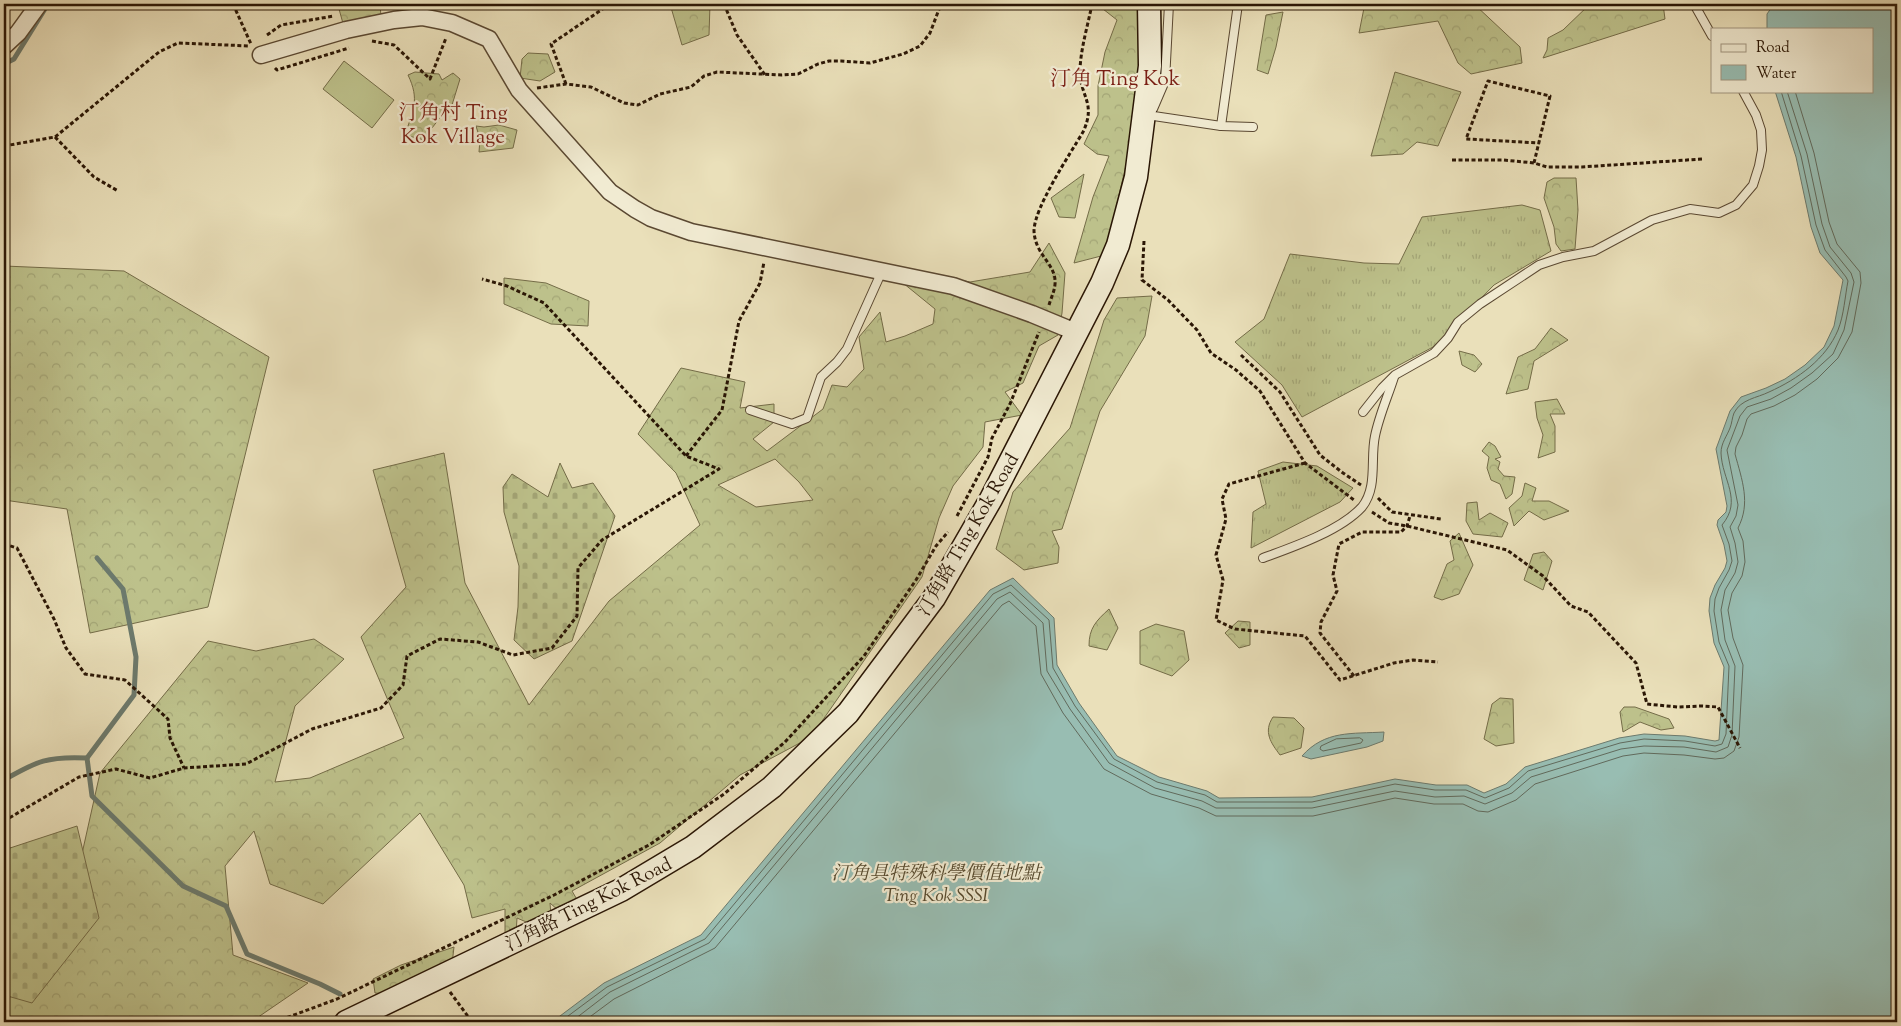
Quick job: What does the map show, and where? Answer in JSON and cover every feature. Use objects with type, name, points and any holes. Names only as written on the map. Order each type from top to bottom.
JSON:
[{"type":"main road","name":"汀角路 Ting Kok Road","points":[[346,1022],[621,890],[693,847],[772,787],[848,713],[934,598],[991,498],[1078,333],[1102,283],[1118,245],[1136,177],[1148,115],[1150,66],[1149,4]]},
{"type":"street","points":[[4,46],[18,34],[39,4]]},
{"type":"street","points":[[256,51],[394,20],[422,17],[452,22],[489,39],[519,90],[599,182],[635,209],[670,225],[691,232],[952,286],[1078,333]]},
{"type":"lane","points":[[1169,4],[1165,81],[1148,115],[1221,126],[1253,127]]},
{"type":"lane","points":[[1221,126],[1238,4]]},
{"type":"lane","points":[[1694,4],[1711,34]]},
{"type":"lane","points":[[1363,412],[1395,375],[1434,353],[1448,338],[1458,322],[1480,304],[1539,265],[1563,257],[1594,251],[1652,220],[1690,209],[1719,213],[1736,204],[1753,185],[1762,150],[1761,130],[1744,92]]},
{"type":"lane","points":[[750,410],[792,424],[807,418],[821,377],[842,357],[847,349],[882,270]]},
{"type":"lane","points":[[1263,558],[1314,538],[1349,518],[1362,506],[1370,491],[1375,436],[1395,375]]},
{"type":"path","points":[[233,4],[256,51],[277,70],[352,47]]},
{"type":"path","points":[[566,84],[551,44],[610,4]]},
{"type":"path","points":[[724,4],[737,36],[765,75]]},
{"type":"path","points":[[519,90],[566,84],[591,87],[630,105],[643,103],[660,94],[691,87],[704,76],[717,72],[765,75],[798,74],[829,61],[841,60],[870,63],[911,51],[920,46],[930,34],[941,4]]},
{"type":"path","points":[[274,1022],[346,995],[554,895],[649,845],[724,794],[785,742],[864,656],[916,580],[936,546],[948,532],[988,457],[992,438],[1010,404],[1044,319],[1056,279],[1037,247],[1035,225],[1040,207],[1083,132],[1088,119],[1089,105],[1082,86],[1080,69],[1092,4]]},
{"type":"path","points":[[371,41],[394,45],[430,79],[452,22]]},
{"type":"path","points":[[4,146],[55,137],[159,52],[178,43],[256,51]]},
{"type":"path","points":[[1534,163],[1540,142],[1550,96],[1488,81],[1466,139],[1540,142]]},
{"type":"path","points":[[55,137],[94,178],[118,191]]},
{"type":"path","points":[[1452,160],[1504,160],[1534,163],[1547,167],[1582,167],[1702,159]]},
{"type":"path","points":[[1144,241],[1142,280],[1168,300],[1197,330],[1211,353],[1236,370],[1260,391],[1304,463],[1362,506],[1389,523],[1507,550],[1543,576],[1571,606],[1588,612],[1636,663],[1648,704],[1678,707],[1718,707],[1740,748]]},
{"type":"path","points":[[686,456],[722,410],[739,321],[760,283],[766,248]]},
{"type":"path","points":[[4,820],[79,777],[116,769],[150,778],[184,768],[246,764],[312,729],[381,708],[403,685],[407,656],[440,639],[478,642],[513,655],[552,648],[577,616],[578,568],[602,540],[719,469],[686,456],[544,303],[507,286],[482,279]]},
{"type":"path","points":[[1241,355],[1280,392],[1320,455],[1342,473],[1370,491],[1392,512],[1441,519]]},
{"type":"path","points":[[1304,463],[1229,484],[1222,499],[1226,519],[1216,554],[1223,580],[1216,620],[1236,629],[1305,636],[1340,680],[1413,660],[1438,662]]},
{"type":"path","points":[[1354,676],[1320,633],[1321,622],[1337,591],[1333,575],[1338,544],[1362,532],[1401,532],[1407,526],[1410,516]]},
{"type":"path","points":[[4,544],[17,548],[54,619],[66,648],[84,674],[124,680],[168,719],[170,738],[184,768]]},
{"type":"path","points":[[438,978],[472,1022]]},
{"type":"green space","points":[[333,4],[381,4],[381,16],[344,27],[339,9],[331,6]]},
{"type":"green space","points":[[670,4],[710,4],[709,35],[682,45]]},
{"type":"green space","points":[[1100,4],[1156,4],[1142,40],[1138,114],[1105,255],[1074,263],[1093,197],[1109,156],[1097,154],[1084,144],[1098,115],[1098,86],[1105,52],[1117,20],[1103,9]]},
{"type":"green space","points":[[1386,4],[1474,4],[1520,47],[1522,63],[1471,74],[1458,63],[1438,21],[1359,33],[1364,8]]},
{"type":"green space","points":[[1590,4],[1663,4],[1665,19],[1543,58],[1547,50],[1548,38],[1563,30]]},
{"type":"green space","points":[[1283,12],[1268,74],[1257,70],[1266,15]]},
{"type":"green space","points":[[528,53],[548,54],[555,72],[540,81],[520,78],[522,59]]},
{"type":"green space","points":[[344,61],[394,100],[372,128],[323,89]]},
{"type":"green space","points":[[415,72],[439,74],[442,80],[453,73],[460,79],[452,105],[442,108],[442,115],[432,128],[430,127],[424,140],[405,135],[414,105],[414,91],[408,75]]},
{"type":"green space","points":[[1395,72],[1461,92],[1438,146],[1417,142],[1403,154],[1371,156]]},
{"type":"green space","points":[[499,125],[517,130],[513,148],[479,152],[480,139],[476,126]]},
{"type":"green space","points":[[1084,174],[1075,218],[1059,217],[1051,198]]},
{"type":"green space","points":[[1554,178],[1576,178],[1578,210],[1575,249],[1561,251],[1556,244],[1554,227],[1544,198],[1547,182]]},
{"type":"green space","points":[[1522,205],[1540,210],[1551,251],[1494,285],[1433,347],[1302,417],[1282,385],[1235,342],[1264,319],[1290,254],[1364,263],[1399,264],[1422,217]]},
{"type":"green space","points":[[1049,243],[1065,273],[1062,313],[1058,335],[1039,346],[1023,383],[1005,392],[1022,415],[985,422],[983,447],[953,486],[939,518],[922,577],[811,737],[740,775],[660,843],[572,891],[579,903],[559,911],[550,903],[551,916],[531,924],[517,918],[516,934],[505,936],[505,909],[472,918],[464,885],[420,813],[323,904],[270,884],[254,831],[225,866],[233,955],[308,983],[251,1022],[4,1022],[4,952],[67,921],[100,773],[208,641],[256,651],[314,639],[344,659],[295,706],[275,782],[310,778],[404,738],[361,637],[406,587],[373,470],[444,453],[465,583],[529,705],[609,601],[700,525],[676,473],[638,434],[681,368],[745,382],[740,408],[774,404],[774,422],[753,439],[767,451],[823,409],[832,385],[847,387],[864,369],[859,337],[880,312],[886,342],[933,324],[935,309],[903,283],[900,268],[970,282],[1030,272]],"holes":[[[775,459],[799,482],[813,500],[756,507],[718,485]]]},
{"type":"green space","points":[[4,266],[124,271],[269,357],[208,607],[90,633],[67,509],[4,500]]},
{"type":"green space","points":[[504,278],[546,283],[589,301],[588,326],[551,324],[504,304]]},
{"type":"green space","points":[[1152,296],[1145,336],[1100,411],[1062,529],[1052,531],[1059,547],[1058,563],[1024,570],[996,549],[1013,492],[1070,428],[1104,320],[1117,298]]},
{"type":"green space","points":[[1551,328],[1568,340],[1534,361],[1528,389],[1506,394],[1518,357],[1535,349]]},
{"type":"green space","points":[[1459,351],[1474,355],[1482,364],[1475,372],[1462,365]]},
{"type":"green space","points":[[1557,399],[1565,414],[1550,414],[1555,426],[1555,452],[1538,458],[1543,435],[1537,418],[1535,402]]},
{"type":"green space","points":[[1489,442],[1495,446],[1501,457],[1495,459],[1500,462],[1498,469],[1504,476],[1515,477],[1512,494],[1506,499],[1500,484],[1491,480],[1487,468],[1489,457],[1482,451]]},
{"type":"green space","points":[[1283,462],[1317,466],[1353,488],[1340,502],[1251,548],[1253,512],[1266,504],[1258,471]]},
{"type":"green space","points":[[560,463],[572,488],[593,483],[615,516],[572,641],[534,659],[514,640],[518,607],[519,566],[504,512],[503,487],[512,474],[548,497]]},
{"type":"green space","points":[[1525,483],[1536,488],[1532,501],[1549,501],[1569,511],[1544,520],[1529,511],[1514,526],[1509,508],[1522,496]]},
{"type":"green space","points":[[1477,502],[1479,520],[1490,513],[1508,523],[1502,537],[1473,534],[1466,521],[1467,503]]},
{"type":"green space","points":[[1459,533],[1473,565],[1459,594],[1442,600],[1434,597],[1447,564],[1454,560],[1450,541]]},
{"type":"green space","points":[[1544,552],[1552,561],[1543,590],[1524,580],[1533,554]]},
{"type":"green space","points":[[1109,609],[1118,628],[1107,650],[1089,646],[1090,634],[1094,625]]},
{"type":"green space","points":[[1238,621],[1250,622],[1250,645],[1239,648],[1225,633]]},
{"type":"green space","points":[[1156,624],[1184,631],[1189,660],[1172,676],[1140,664],[1140,631]]},
{"type":"green space","points":[[1500,698],[1513,699],[1514,743],[1496,746],[1484,739],[1492,704]]},
{"type":"green space","points":[[1624,707],[1635,707],[1669,719],[1674,728],[1661,730],[1640,722],[1623,732],[1620,712]]},
{"type":"green space","points":[[1273,717],[1294,718],[1304,728],[1301,748],[1280,755],[1271,742],[1268,732]]},
{"type":"green space","points":[[77,826],[99,918],[32,1003],[4,995],[4,850]]},
{"type":"green space","points":[[454,947],[452,964],[388,994],[375,993],[373,979],[401,965]]},
{"type":"water","name":"汀角具特殊科學價值地點 Ting Kok SSSI","points":[[1774,4],[1897,4],[1897,1022],[552,1022],[604,983],[701,935],[990,590],[1013,578],[1054,618],[1057,665],[1079,703],[1117,756],[1159,777],[1207,791],[1219,798],[1312,797],[1395,779],[1436,785],[1467,785],[1484,793],[1506,784],[1525,767],[1619,738],[1644,734],[1719,740],[1724,667],[1714,643],[1709,611],[1710,598],[1727,561],[1717,525],[1718,520],[1726,512],[1727,506],[1716,449],[1730,411],[1741,397],[1785,379],[1805,365],[1824,347],[1834,326],[1843,280],[1820,253],[1811,227],[1796,157],[1775,92],[1874,92],[1874,28],[1767,28],[1767,14]]},
{"type":"water","points":[[1384,732],[1383,741],[1367,747],[1311,759],[1302,756],[1320,742],[1340,735]]},
{"type":"waterway","points":[[4,64],[14,59],[48,4]]},
{"type":"waterway","points":[[87,758],[134,695],[136,657],[123,589],[97,558]]},
{"type":"waterway","points":[[4,780],[25,768],[43,761],[62,758],[87,758],[92,796],[183,886],[226,906],[247,954],[340,994]]},
{"type":"district","name":"汀角 Ting Kok","points":[[1115,78]]},
{"type":"district","name":"汀角村 Ting Kok Village","points":[[453,124]]}]
